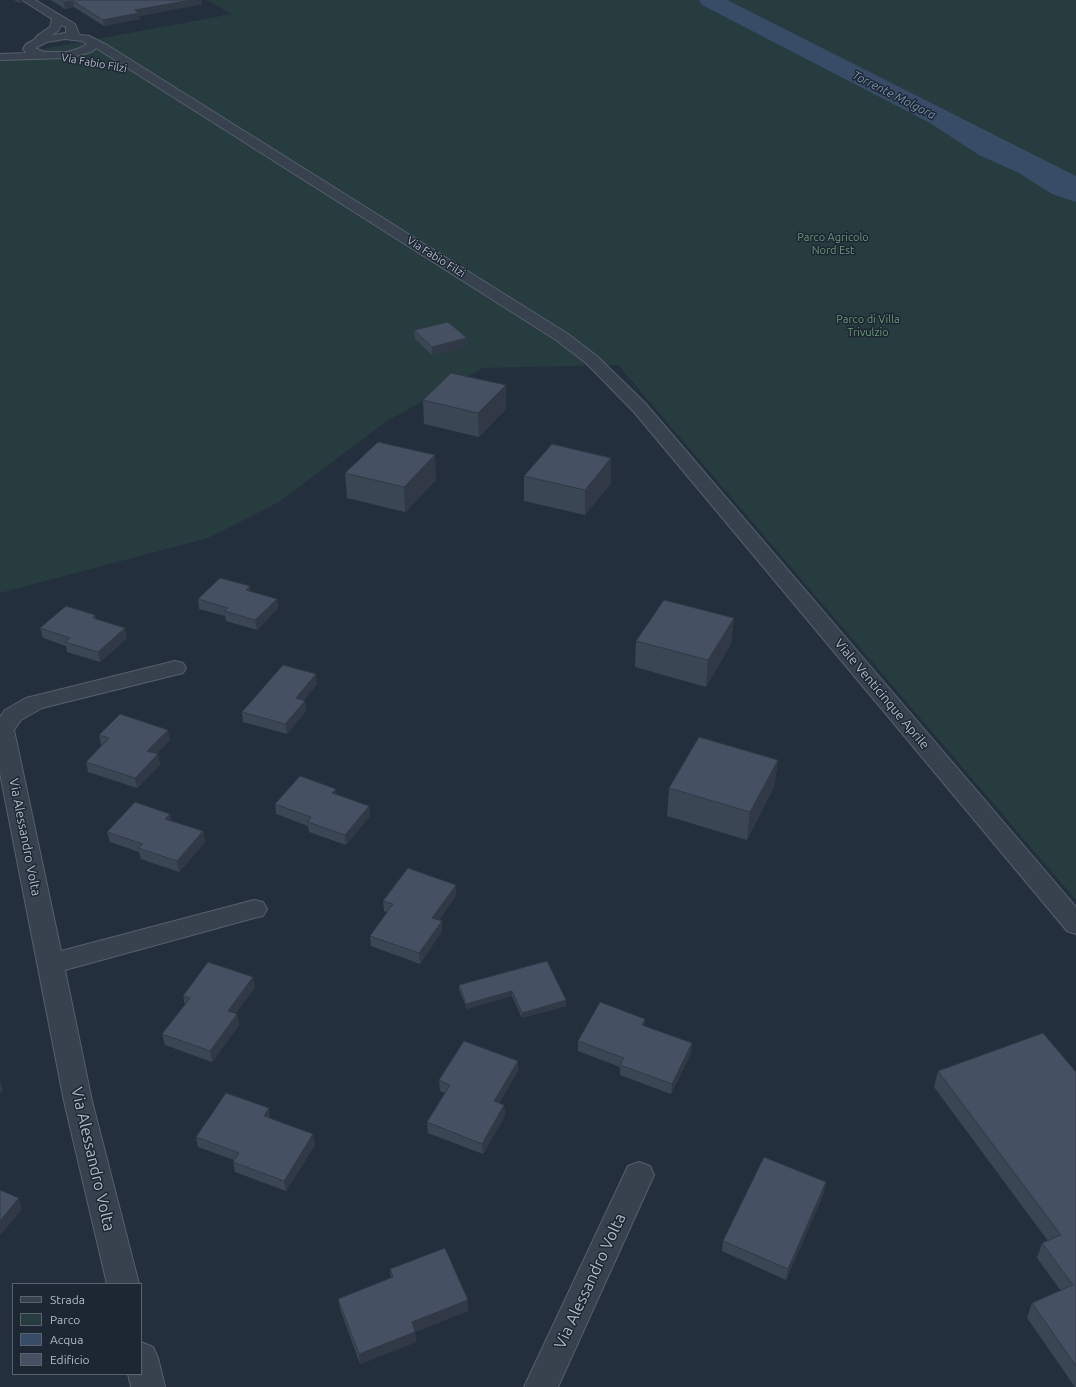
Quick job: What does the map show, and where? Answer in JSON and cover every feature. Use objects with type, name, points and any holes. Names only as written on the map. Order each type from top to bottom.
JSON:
[{"type":"street","name":"Via Fabio Filzi","points":[[27,0],[71,26],[74,37]]},
{"type":"street","points":[[48,56],[34,53],[30,50],[31,45],[40,41],[42,37],[55,28],[57,19]]},
{"type":"street","points":[[0,57],[71,55],[87,50],[93,44],[88,39],[56,37],[11,45]]},
{"type":"street","name":"Via Fabio Filzi","points":[[88,39],[103,47],[562,337],[592,360],[618,384],[689,465]]},
{"type":"street","name":"Via Fabio Filzi","points":[[48,56],[90,61]]},
{"type":"street","name":"Via Fabio Filzi","points":[[107,64],[134,71],[157,82]]},
{"type":"street","name":"Viale Venticinque Aprile","points":[[689,465],[1076,924]]},
{"type":"street","name":"Via Alessandro Volta","points":[[123,1283],[78,1101],[3,730],[13,716],[34,702],[175,668]]},
{"type":"street","points":[[50,964],[254,909]]},
{"type":"street","name":"Via Alessandro Volta","points":[[541,1387],[639,1175]]},
{"type":"street","points":[[142,1362],[148,1387]]},
{"type":"green space","name":"Parco Agricolo Nord Est","points":[[206,0],[1076,0],[1076,900],[618,365],[483,368],[387,421],[279,502],[208,538],[0,593],[0,57],[232,14]]},
{"type":"water","name":"Torrente Molgora","points":[[712,0],[727,0],[1076,176],[1076,185],[856,72]]},
{"type":"building","points":[[60,0],[191,0],[135,10],[139,13],[103,20],[73,1],[64,2]]},
{"type":"building","points":[[448,322],[467,338],[432,347],[414,330]]},
{"type":"building","points":[[451,373],[506,385],[478,413],[423,400]]},
{"type":"building","points":[[378,442],[435,455],[404,487],[345,473]]},
{"type":"building","points":[[552,444],[611,458],[585,490],[524,476]]},
{"type":"building","points":[[220,578],[250,586],[246,590],[277,599],[255,620],[224,611],[228,608],[198,599]]},
{"type":"building","points":[[664,600],[734,618],[708,660],[636,641]]},
{"type":"building","points":[[66,606],[95,615],[93,618],[125,628],[98,652],[65,642],[70,638],[40,628]]},
{"type":"building","points":[[283,665],[316,674],[296,698],[305,701],[285,724],[242,712]]},
{"type":"building","points":[[120,714],[168,730],[147,751],[158,754],[135,778],[86,762],[109,738],[99,735]]},
{"type":"building","points":[[699,737],[778,760],[750,812],[669,788]]},
{"type":"building","points":[[300,776],[336,789],[332,793],[369,806],[345,835],[308,822],[311,817],[275,804]]},
{"type":"building","points":[[135,802],[170,814],[165,819],[203,831],[177,861],[138,848],[143,844],[107,832]]},
{"type":"building","points":[[408,868],[456,885],[432,918],[442,921],[419,953],[370,936],[393,904],[383,901]]},
{"type":"building","points":[[547,961],[566,1000],[522,1013],[512,991],[466,1004],[459,985]]},
{"type":"building","points":[[208,962],[253,977],[228,1011],[237,1014],[210,1051],[162,1034],[190,998],[183,996]]},
{"type":"building","points":[[600,1002],[645,1019],[642,1025],[692,1043],[672,1084],[620,1065],[624,1058],[578,1041]]},
{"type":"building","points":[[1043,1033],[1076,1072],[1076,1366],[1032,1303],[1073,1285],[1042,1243],[1061,1235],[938,1071]]},
{"type":"building","points":[[464,1041],[518,1061],[494,1101],[504,1105],[482,1144],[427,1122],[450,1085],[439,1080]]},
{"type":"building","points":[[226,1093],[269,1108],[264,1116],[313,1134],[284,1181],[233,1162],[239,1153],[196,1137]]},
{"type":"building","points":[[764,1157],[826,1182],[788,1269],[723,1241]]},
{"type":"building","points":[[0,1190],[19,1198],[0,1221]]},
{"type":"building","points":[[445,1248],[468,1300],[412,1322],[415,1332],[359,1354],[338,1299],[393,1277],[390,1269]]},
{"type":"waterway","name":"Torrente Molgora","points":[[710,0],[939,118],[988,149],[1029,167],[1062,188],[1076,194]]},
{"type":"park label","name":"Parco di Villa Trivulzio","points":[[868,325]]}]
